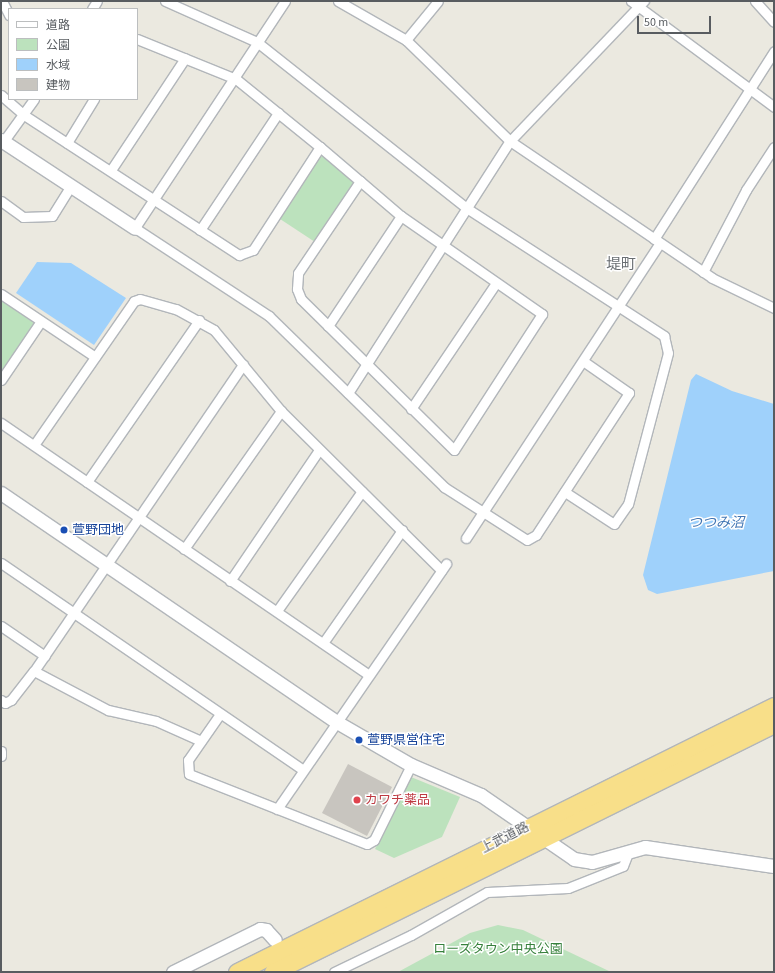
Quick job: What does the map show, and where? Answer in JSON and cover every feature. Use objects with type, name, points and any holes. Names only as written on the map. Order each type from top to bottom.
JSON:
[{"type":"highway","name":"上武道路","points":[[237,972],[528,826],[774,706]]},
{"type":"highway","name":"上武道路","points":[[273,972],[774,724]]},
{"type":"street","points":[[2,1],[8,13]]},
{"type":"street","points":[[165,1],[257,42],[468,209],[664,336],[668,353],[628,504],[614,524],[565,492]]},
{"type":"street","points":[[135,228],[156,200],[236,79],[257,42],[285,1]]},
{"type":"street","points":[[338,1],[406,40],[510,142],[703,272],[774,308]]},
{"type":"street","points":[[406,40],[438,1]]},
{"type":"street","points":[[630,1],[642,5],[774,106]]},
{"type":"street","points":[[755,1],[774,22]]},
{"type":"street","points":[[348,393],[510,142],[642,5]]},
{"type":"street","points":[[138,39],[236,79],[320,147],[360,181],[401,216],[443,247],[542,314],[454,450],[301,299],[296,280],[360,181]]},
{"type":"street","points":[[466,538],[619,306],[750,88],[774,51]]},
{"type":"street","points":[[111,170],[185,58]]},
{"type":"street","points":[[1,95],[24,115],[66,143],[111,170],[239,255],[247,255],[320,147]]},
{"type":"street","points":[[33,100],[24,115],[2,141],[269,316],[444,487],[527,540],[536,535],[629,393],[583,361]]},
{"type":"street","points":[[66,143],[93,100]]},
{"type":"street","points":[[200,230],[278,113]]},
{"type":"street","points":[[703,272],[746,190],[774,147]]},
{"type":"street","points":[[1,200],[22,217],[52,216],[70,187]]},
{"type":"street","points":[[328,326],[401,216]]},
{"type":"street","points":[[412,409],[496,283]]},
{"type":"street","points":[[1,294],[95,357]]},
{"type":"street","points":[[34,445],[134,302],[140,299],[199,320],[219,334],[281,411],[402,530],[444,567],[335,721],[277,809]]},
{"type":"street","points":[[86,482],[199,320]]},
{"type":"street","points":[[1,380],[41,321]]},
{"type":"street","points":[[1,700],[5,703],[11,700],[45,656],[243,364]]},
{"type":"street","points":[[184,549],[281,411]]},
{"type":"street","points":[[1,423],[368,674]]},
{"type":"street","points":[[230,581],[319,450]]},
{"type":"street","points":[[279,608],[362,491]]},
{"type":"street","points":[[1,493],[335,721],[411,765],[481,795],[528,826],[544,839],[581,861],[602,860],[629,850],[645,847],[774,866]]},
{"type":"street","points":[[323,643],[402,530]]},
{"type":"street","points":[[1,563],[302,769]]},
{"type":"street","points":[[1,626],[45,656]]},
{"type":"street","points":[[34,671],[108,710],[156,721],[201,741]]},
{"type":"street","points":[[220,714],[188,760],[189,774],[367,844],[374,840],[411,765]]},
{"type":"street","points":[[1,751],[1,756]]},
{"type":"street","points":[[334,972],[404,939],[487,892],[568,888],[623,866],[629,850]]},
{"type":"street","points":[[173,972],[260,929],[266,930],[275,940]]},
{"type":"green space","points":[[326,156],[353,178],[353,185],[315,242],[277,217],[318,157]]},
{"type":"green space","points":[[1,298],[31,318],[34,325],[1,374]]},
{"type":"green space","points":[[411,777],[460,797],[442,837],[394,858],[375,849]]},
{"type":"green space","name":"ローズタウン中央公園","points":[[498,925],[523,930],[611,972],[398,972],[470,933]]},
{"type":"water","points":[[37,262],[71,263],[126,298],[94,345],[16,293]]},
{"type":"water","name":"つつみ沼","points":[[696,374],[732,391],[774,404],[774,571],[657,594],[648,590],[643,575],[691,380]]},
{"type":"building","name":"カワチ薬品","points":[[348,764],[392,787],[367,836],[322,813]]},
{"type":"place","name":"萱野団地","points":[[64,530]]},
{"type":"place","name":"萱野県営住宅","points":[[359,740]]},
{"type":"place","name":"カワチ薬品","points":[[357,800]]},
{"type":"district","name":"堤町","points":[[621,265]]}]
